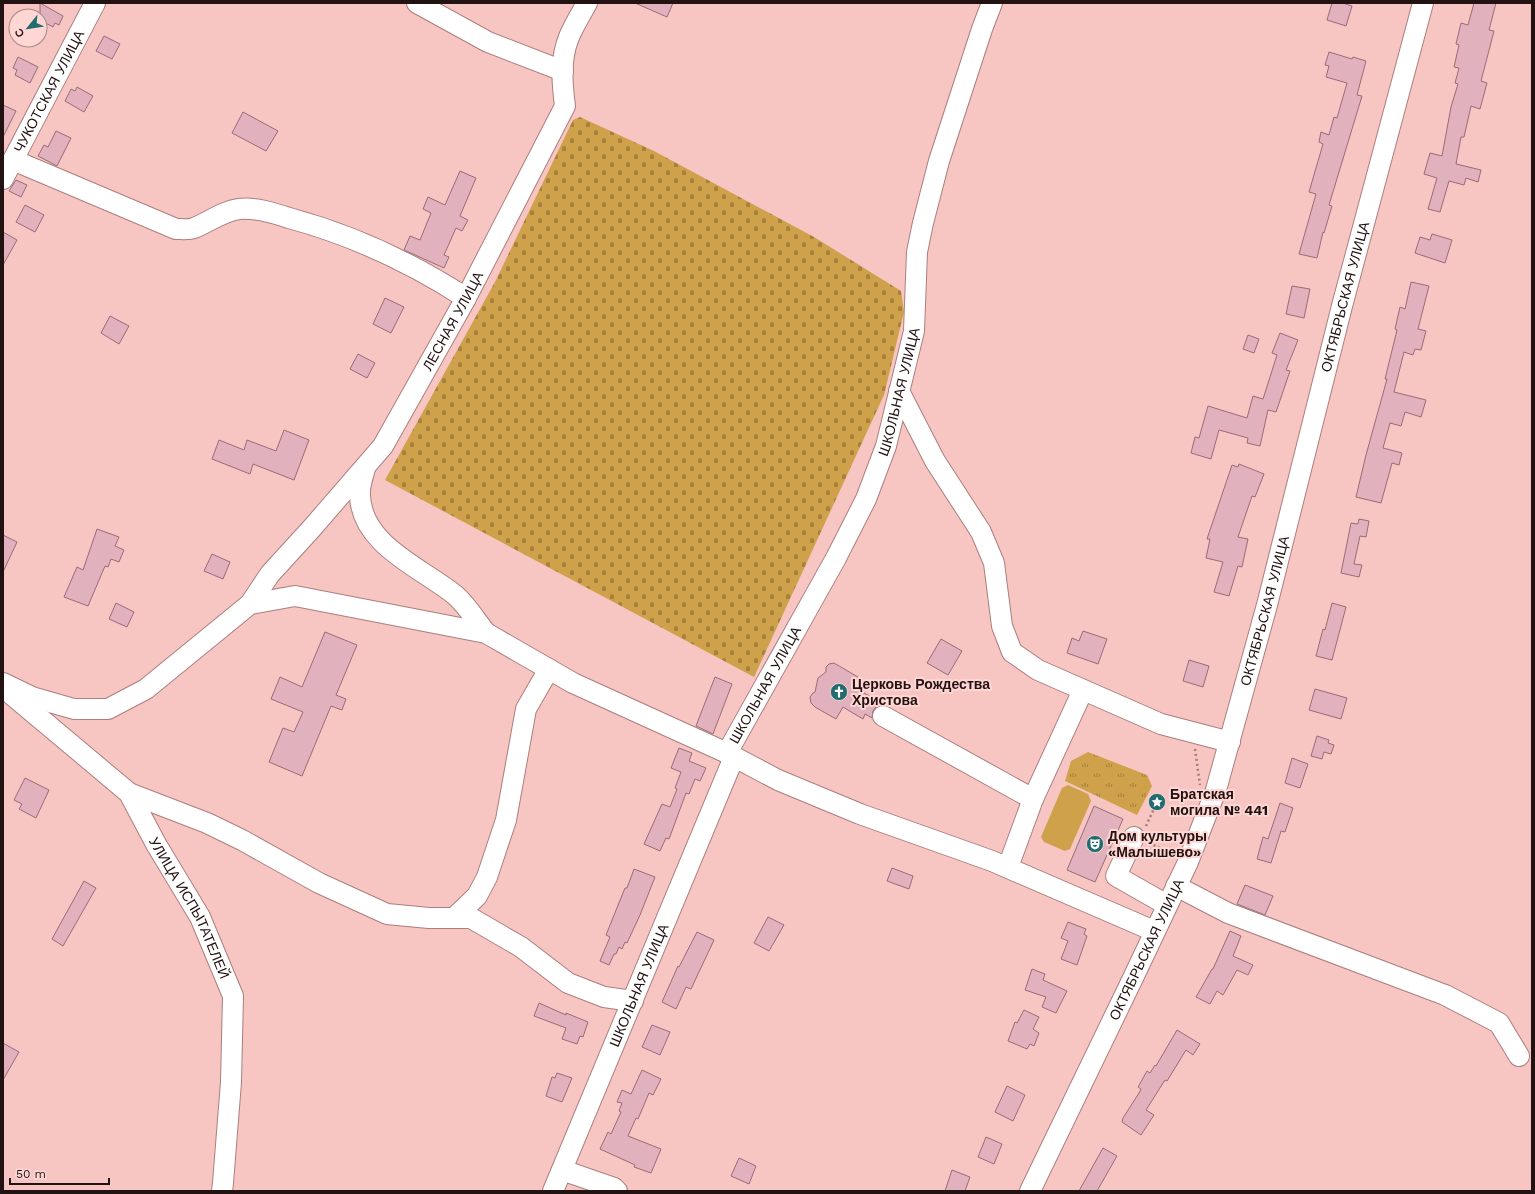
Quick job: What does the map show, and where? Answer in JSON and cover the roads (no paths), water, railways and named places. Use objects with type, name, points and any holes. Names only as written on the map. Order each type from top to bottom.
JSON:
[{"type":"street","name":"ЧУКОТСКАЯ УЛИЦА","points":[[3,179],[95,3]]},
{"type":"street","points":[[417,3],[488,42],[563,71]]},
{"type":"street","name":"ЛЕСНАЯ УЛИЦА","points":[[250,604],[270,574],[383,446],[466,298],[565,106],[562,83],[563,62],[569,38],[586,3]]},
{"type":"street","name":"ШКОЛЬНАЯ УЛИЦА","points":[[553,1191],[633,1001],[731,755],[866,499],[886,446],[914,331],[918,252],[923,223],[939,161],[982,28],[992,3]]},
{"type":"street","name":"ОКТЯБРЬСКАЯ УЛИЦА","points":[[1030,1191],[1134,978],[1154,931],[1188,862],[1216,790],[1269,598],[1342,306],[1423,3]]},
{"type":"street","points":[[13,160],[176,229],[193,228],[238,209],[264,210],[317,226],[402,260],[466,298]]},
{"type":"street","points":[[899,391],[936,460],[981,532],[994,563],[1002,626],[1012,652],[1038,670],[1161,724],[1230,742]]},
{"type":"street","points":[[365,466],[359,495],[362,509],[370,530],[387,547],[456,596],[486,633]]},
{"type":"street","points":[[3,683],[32,697],[74,709],[108,709],[146,689],[250,604],[295,596],[486,633],[573,683],[731,755],[778,780],[860,814],[1008,867],[1154,931]]},
{"type":"street","points":[[454,918],[477,896],[487,878],[506,820],[526,708],[549,669]]},
{"type":"street","name":"УЛИЦА ИСПЫТАТЕЛЕЙ","points":[[3,687],[129,793],[156,844],[200,917],[234,996],[231,1082],[222,1191]]},
{"type":"street","points":[[1008,867],[1033,799],[1083,690]]},
{"type":"street","points":[[883,716],[1033,799]]},
{"type":"street","points":[[129,793],[206,823],[242,840],[319,883],[387,914],[429,918],[471,918],[522,947],[568,983],[604,997],[633,1001]]},
{"type":"street","points":[[1137,838],[1116,876],[1167,905]]},
{"type":"street","points":[[1176,886],[1228,913],[1445,995],[1499,1023],[1519,1056]]},
{"type":"street","points":[[562,1170],[614,1188],[617,1191]]},
{"type":"place","name":"Церковь Рождества Христова","points":[[839,692]]},
{"type":"place","name":"Братская могила № 441","points":[[1157,802]]},
{"type":"place","name":"Дом культуры «Малышево»","points":[[1095,844]]}]
